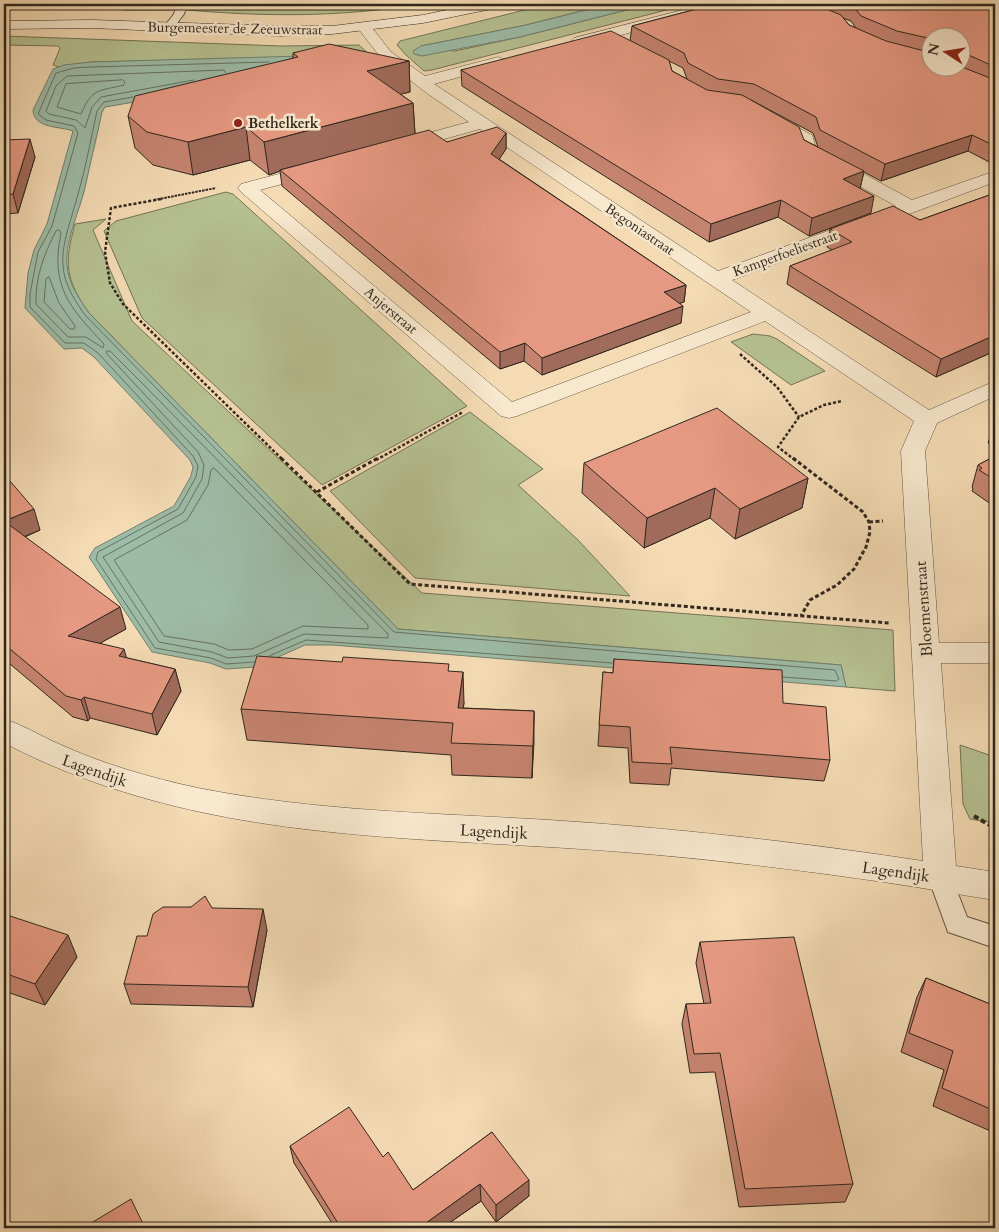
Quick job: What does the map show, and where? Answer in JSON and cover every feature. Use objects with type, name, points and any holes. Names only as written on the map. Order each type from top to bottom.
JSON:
[{"type":"street","name":"Burgemeester de Zeeuwstraat","points":[[4,15],[92,24],[280,31],[364,27],[423,19],[496,4]]},
{"type":"street","points":[[566,45],[722,4]]},
{"type":"street","name":"Burgemeester de Zeeuwstraat","points":[[4,25],[92,24]]},
{"type":"street","name":"Begoniastraat","points":[[364,27],[386,55],[481,124],[927,419]]},
{"type":"street","points":[[604,35],[628,47]]},
{"type":"street","points":[[422,82],[508,60]]},
{"type":"street","points":[[753,111],[806,139],[808,151],[911,207]]},
{"type":"street","points":[[378,152],[481,124]]},
{"type":"street","points":[[248,188],[332,165]]},
{"type":"street","name":"Kamperfoeliestraat","points":[[715,279],[995,176]]},
{"type":"street","name":"Anjerstraat","points":[[248,188],[509,411],[767,313]]},
{"type":"street","points":[[927,419],[995,388]]},
{"type":"street","name":"Bloemenstraat","points":[[927,419],[913,451],[940,877]]},
{"type":"street","points":[[927,653],[995,653]]},
{"type":"street","name":"Lagendijk","points":[[4,730],[38,749],[84,768],[186,798],[291,817],[400,826],[572,835],[788,856],[995,886]]},
{"type":"lane","points":[[168,28],[179,14],[182,4]]},
{"type":"lane","points":[[940,877],[957,924],[995,938]]},
{"type":"path","points":[[248,188],[230,184],[179,196],[111,208],[105,252],[110,283],[123,304],[410,584],[924,625]]},
{"type":"path","points":[[713,334],[750,362],[777,387],[799,417]]},
{"type":"path","points":[[801,616],[810,600],[836,585],[854,569],[866,547],[870,532],[869,522],[863,512],[778,447],[799,417],[824,405],[888,394]]},
{"type":"path","points":[[317,492],[492,397]]},
{"type":"shaded area","points":[[130,4],[175,4],[173,10],[123,10],[125,6]]},
{"type":"shaded area","points":[[188,4],[237,4],[248,8],[258,4],[422,4],[363,11],[275,15],[187,10]]},
{"type":"shaded area","points":[[549,4],[610,4],[526,25],[421,46],[455,51],[520,37],[650,4],[690,4],[432,70],[424,71],[397,45],[400,41]]},
{"type":"shaded area","points":[[4,36],[282,46],[359,45],[371,56],[91,62],[59,67],[53,65],[60,48],[58,46],[4,45]]},
{"type":"shaded area","points":[[226,192],[233,194],[467,406],[322,485],[142,318],[104,231],[116,221]]},
{"type":"shaded area","points":[[106,219],[93,230],[132,321],[422,593],[893,630],[895,691],[846,687],[841,665],[398,629],[89,313],[71,280],[68,260],[71,238],[75,224]]},
{"type":"shaded area","points":[[753,334],[770,336],[777,339],[825,371],[791,385],[731,342]]},
{"type":"shaded area","points":[[470,412],[543,469],[518,485],[578,540],[630,596],[415,578],[330,491]]},
{"type":"shaded area","points":[[960,745],[995,757],[995,823],[970,819],[963,804]]},
{"type":"water","points":[[610,4],[650,4],[520,37],[422,56],[414,54],[413,51],[421,46],[526,25]]},
{"type":"water","points":[[337,55],[164,97],[105,107],[102,112],[84,193],[68,244],[67,255],[68,272],[72,284],[89,313],[398,629],[841,665],[846,687],[333,645],[305,645],[256,667],[226,669],[210,663],[152,652],[89,557],[95,548],[174,506],[191,476],[193,467],[190,460],[94,357],[82,348],[64,349],[25,308],[28,273],[34,250],[47,224],[73,131],[43,124],[34,116],[33,110],[53,69],[64,65],[91,62]]},
{"type":"building","points":[[716,4],[814,4],[841,15],[849,25],[886,41],[922,50],[922,78],[972,78],[972,71],[995,80],[995,146],[972,135],[885,164],[820,130],[816,117],[754,84],[718,79],[688,63],[684,53],[632,26]]},
{"type":"building","points":[[847,4],[995,4],[995,67],[972,57],[972,28],[922,28],[922,37],[897,31],[861,16],[853,6]]},
{"type":"building","points":[[611,31],[669,60],[672,71],[707,90],[742,95],[799,127],[804,140],[864,171],[843,179],[874,196],[812,218],[781,200],[711,224],[461,70]]},
{"type":"building","points":[[329,44],[409,61],[367,71],[413,103],[264,142],[246,127],[188,142],[147,132],[128,116],[135,96],[298,57],[293,53]]},
{"type":"building","points":[[497,127],[506,133],[491,154],[686,285],[664,292],[683,306],[542,358],[525,343],[500,352],[280,170],[429,130],[447,142]]},
{"type":"building","points":[[30,139],[13,194],[4,195],[4,140]]},
{"type":"building","points":[[995,193],[995,335],[941,359],[790,266],[852,242],[830,229],[893,206],[920,220]]},
{"type":"building","points":[[717,408],[808,478],[740,509],[715,488],[647,518],[584,463]]},
{"type":"building","points":[[995,456],[995,480],[979,470],[982,468],[978,465]]},
{"type":"building","points":[[4,474],[34,509],[4,521]]},
{"type":"building","points":[[4,521],[120,607],[68,636],[124,649],[119,656],[175,669],[152,714],[84,697],[81,700],[66,696],[4,644]]},
{"type":"building","points":[[257,656],[342,662],[343,657],[449,664],[448,671],[463,672],[458,708],[534,711],[533,746],[451,743],[453,723],[241,709]]},
{"type":"building","points":[[614,659],[782,670],[783,703],[826,707],[830,760],[670,747],[672,764],[632,762],[630,727],[599,725],[603,672],[613,673]]},
{"type":"building","points":[[205,896],[212,908],[263,909],[248,987],[124,984],[137,936],[147,936],[153,914],[163,907],[191,907]]},
{"type":"building","points":[[4,914],[68,935],[35,984],[4,973]]},
{"type":"building","points":[[794,937],[853,1184],[745,1189],[720,1053],[694,1054],[686,1004],[711,1003],[700,942]]},
{"type":"building","points":[[926,978],[995,1006],[995,1111],[942,1088],[953,1051],[909,1033]]},
{"type":"building","points":[[349,1107],[383,1157],[388,1152],[413,1190],[492,1132],[529,1180],[496,1205],[480,1184],[419,1228],[341,1228],[290,1146]]},
{"type":"building","points":[[131,1199],[145,1228],[83,1228]]},
{"type":"place","name":"Bethelkerk","points":[[238,123]]}]
